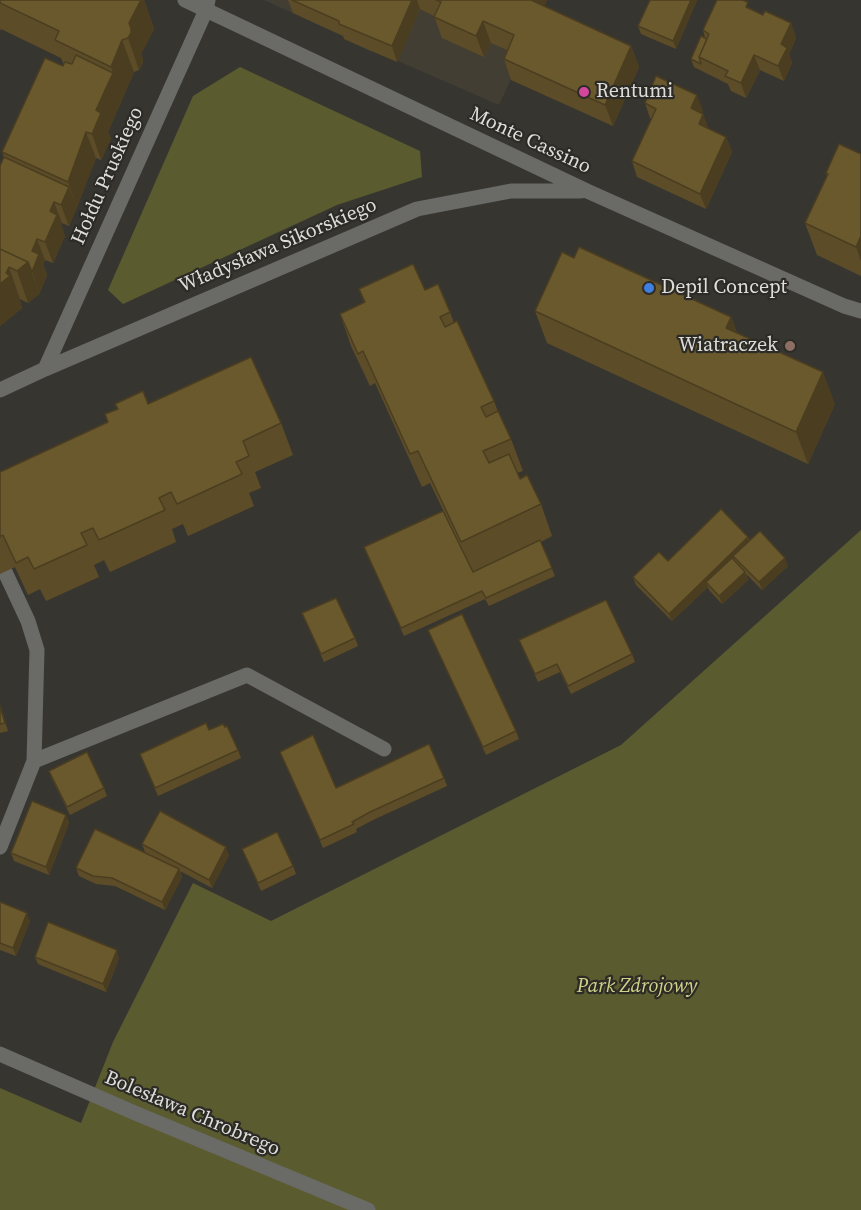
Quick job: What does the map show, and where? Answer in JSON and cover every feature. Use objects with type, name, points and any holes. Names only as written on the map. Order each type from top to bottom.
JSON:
[{"type":"street","name":"Monte Cassino","points":[[185,0],[207,5],[586,191],[844,306],[861,311]]},
{"type":"street","name":"Hołdu Pruskiego","points":[[45,369],[207,5]]},
{"type":"street","name":"Władysława Sikorskiego","points":[[0,390],[417,209],[511,191],[586,191]]},
{"type":"street","points":[[0,847],[33,761],[37,650],[28,621],[5,572]]},
{"type":"street","points":[[33,761],[247,675],[384,749]]},
{"type":"street","name":"Bolesława Chrobrego","points":[[0,1054],[368,1210]]},
{"type":"shaded area","points":[[264,0],[547,0],[499,105],[373,50],[372,52],[344,39],[344,36]]},
{"type":"green space","points":[[240,67],[420,151],[422,177],[337,205],[123,304],[108,290],[193,96]]},
{"type":"green space","name":"Park Zdrojowy","points":[[861,530],[861,1210],[0,1210],[0,1088],[81,1123],[113,1042],[193,883],[271,921],[621,745]]},
{"type":"building","points":[[0,0],[141,0],[129,23],[131,33],[128,38],[122,40],[111,67],[55,40],[59,31],[0,3]]},
{"type":"building","points":[[292,0],[412,0],[392,46],[339,24],[339,21]]},
{"type":"building","points":[[436,0],[531,0],[631,46],[605,105],[504,59],[514,35],[483,21],[476,36],[434,17],[441,2]]},
{"type":"building","points":[[650,0],[691,0],[673,41],[638,26]]},
{"type":"building","points":[[717,0],[742,0],[748,2],[746,7],[763,15],[765,11],[791,23],[781,44],[787,48],[778,66],[754,55],[741,83],[725,76],[728,71],[699,57],[709,34],[703,30]]},
{"type":"building","points":[[701,36],[707,39],[699,57],[701,64],[691,59]]},
{"type":"building","points":[[76,55],[113,73],[96,110],[101,113],[92,134],[86,132],[68,182],[2,152],[45,58],[63,66],[65,62],[72,64]]},
{"type":"building","points":[[656,76],[697,95],[691,108],[703,114],[699,124],[726,137],[700,194],[632,161],[656,109],[645,103]]},
{"type":"building","points":[[839,144],[861,154],[861,236],[856,247],[805,223]]},
{"type":"building","points":[[4,157],[69,187],[61,205],[54,202],[50,211],[57,215],[45,242],[37,239],[32,251],[39,254],[32,272],[28,262],[0,249],[0,166]]},
{"type":"building","points":[[579,247],[731,317],[726,328],[823,372],[796,432],[535,311],[562,252],[574,258]]},
{"type":"building","points":[[0,249],[28,262],[17,271],[9,267],[6,273],[10,276],[0,284]]},
{"type":"building","points":[[413,264],[425,290],[438,284],[450,312],[440,317],[445,327],[457,321],[494,401],[481,407],[486,417],[498,411],[511,439],[483,451],[489,463],[509,454],[520,479],[527,475],[541,504],[461,542],[418,451],[410,454],[363,351],[358,354],[340,314],[365,302],[359,289]]},
{"type":"building","points":[[251,357],[281,423],[243,441],[249,456],[236,462],[242,474],[177,504],[171,492],[159,498],[165,510],[99,540],[93,528],[81,533],[87,545],[34,569],[28,557],[16,563],[3,535],[0,537],[0,472],[108,422],[105,414],[118,409],[115,404],[143,391],[148,404]]},
{"type":"building","points":[[721,509],[748,537],[669,614],[633,577],[659,552],[668,561]]},
{"type":"building","points":[[443,511],[473,572],[540,540],[552,568],[486,598],[482,591],[401,628],[364,547]]},
{"type":"building","points":[[760,531],[785,558],[759,582],[733,556]]},
{"type":"building","points":[[732,558],[745,572],[719,596],[706,582]]},
{"type":"building","points":[[336,598],[355,638],[321,654],[302,613]]},
{"type":"building","points":[[606,600],[632,654],[568,686],[557,664],[535,674],[519,640]]},
{"type":"building","points":[[462,614],[516,731],[483,747],[428,630]]},
{"type":"building","points":[[0,707],[5,723],[0,724]]},
{"type":"building","points":[[206,723],[209,730],[223,724],[227,726],[238,750],[155,788],[140,754]]},
{"type":"building","points":[[313,735],[336,788],[429,744],[444,778],[370,812],[352,822],[354,824],[320,840],[280,752]]},
{"type":"building","points":[[87,752],[104,788],[67,807],[49,771]]},
{"type":"building","points":[[32,801],[66,815],[46,867],[11,853]]},
{"type":"building","points":[[160,811],[226,847],[209,880],[142,844]]},
{"type":"building","points":[[95,829],[179,869],[162,902],[112,878],[93,876],[76,868]]},
{"type":"building","points":[[277,832],[293,866],[258,883],[242,849]]},
{"type":"building","points":[[0,902],[27,913],[13,948],[0,943]]},
{"type":"building","points":[[48,922],[117,950],[103,984],[35,957]]},
{"type":"place","name":"Rentumi","points":[[584,92]]},
{"type":"place","name":"Depil Concept","points":[[649,288]]},
{"type":"place","name":"Wiatraczek","points":[[790,346]]}]
